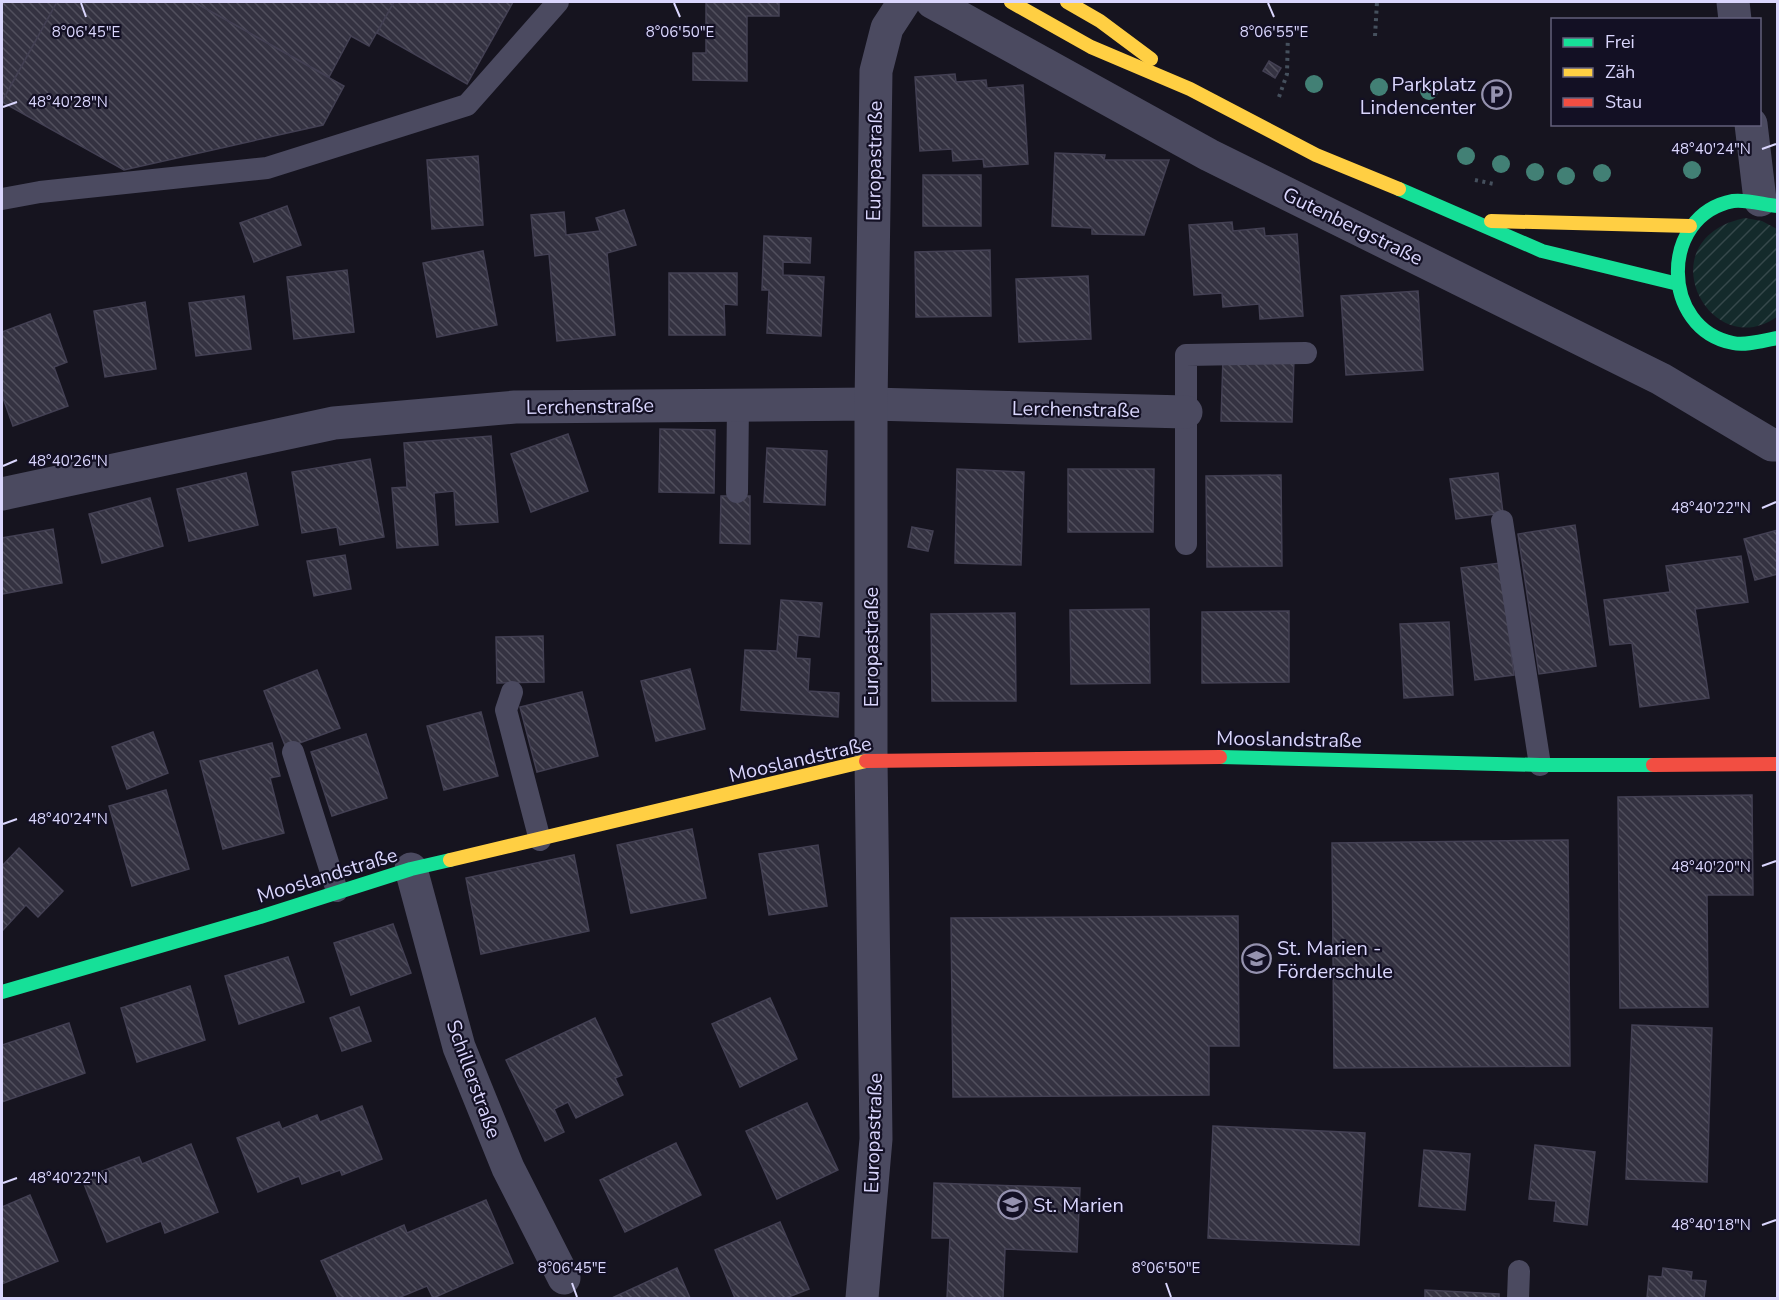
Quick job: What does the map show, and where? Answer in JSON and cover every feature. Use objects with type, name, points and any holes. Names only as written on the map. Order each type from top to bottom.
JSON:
[{"type":"street","name":"Europastraße","points":[[862,1299],[876,1139],[871,760],[871,404],[876,71],[887,28],[904,2]]},
{"type":"street","name":"Gutenbergstraße","points":[[932,2],[1209,155],[1661,379],[1772,445],[1778,445]]},
{"type":"street","points":[[1011,2],[1091,47],[1190,89],[1316,155],[1477,221],[1542,251],[1674,283]]},
{"type":"street","points":[[1067,2],[1100,21],[1190,89]]},
{"type":"street","points":[[1733,2],[1735,18]]},
{"type":"street","points":[[1751,126],[1768,203],[1740,199],[1721,204],[1704,213],[1690,226],[1676,253],[1674,283],[1683,309],[1702,331],[1727,344],[1755,346],[1778,338]]},
{"type":"street","points":[[1477,221],[1690,226]]},
{"type":"street","name":"Lerchenstraße","points":[[2,494],[333,423],[515,407],[871,404],[1186,412]]},
{"type":"street","name":"Mooslandstraße","points":[[2,992],[260,917],[337,891],[411,870],[871,760],[1199,756],[1540,765],[1778,764]]},
{"type":"street","name":"Schillerstraße","points":[[411,870],[459,1047],[508,1168],[564,1278]]},
{"type":"lane","points":[[2,199],[40,192],[267,168],[467,105],[558,2]]},
{"type":"lane","points":[[1186,544],[1186,355],[1306,353]]},
{"type":"lane","points":[[736,492],[738,404]]},
{"type":"lane","points":[[1502,521],[1540,765]]},
{"type":"lane","points":[[512,692],[506,710],[540,840]]},
{"type":"lane","points":[[293,752],[337,891]]},
{"type":"lane","points":[[1518,1299],[1519,1271]]},
{"type":"path","points":[[1375,36],[1377,2]]},
{"type":"path","points":[[1277,101],[1287,74],[1288,31]]},
{"type":"path","points":[[1467,177],[1498,185]]},
{"type":"green space","points":[[1745,218],[1762,221],[1777,229],[1778,316],[1753,327],[1730,325],[1711,313],[1698,294],[1693,271],[1698,249],[1715,230]]},
{"type":"building","points":[[2,2],[57,2],[2,101]]},
{"type":"building","points":[[57,2],[194,2],[344,86],[323,125],[124,170],[2,102]]},
{"type":"building","points":[[194,2],[394,2],[369,46],[351,36],[329,77]]},
{"type":"building","points":[[394,2],[513,2],[467,84],[377,33]]},
{"type":"building","points":[[706,2],[779,2],[779,16],[747,16],[747,81],[693,80],[693,53],[706,53]]},
{"type":"building","points":[[1269,61],[1281,68],[1275,78],[1263,71]]},
{"type":"building","points":[[955,74],[956,82],[986,80],[987,88],[1023,85],[1028,164],[984,167],[983,159],[953,161],[952,149],[920,151],[915,77]]},
{"type":"building","points":[[1055,153],[1105,155],[1104,160],[1169,160],[1144,235],[1092,234],[1092,228],[1052,226]]},
{"type":"building","points":[[478,156],[483,225],[432,229],[427,160]]},
{"type":"building","points":[[923,175],[981,175],[981,226],[923,226]]},
{"type":"building","points":[[287,206],[301,245],[254,262],[240,223]]},
{"type":"building","points":[[624,210],[636,245],[607,253],[615,335],[557,341],[549,254],[535,256],[531,215],[564,212],[566,235],[600,231],[596,218]]},
{"type":"building","points":[[1232,222],[1233,231],[1264,228],[1265,236],[1297,234],[1303,316],[1260,319],[1259,304],[1223,307],[1222,293],[1194,295],[1189,225]]},
{"type":"building","points":[[764,236],[811,238],[810,263],[783,262],[783,275],[824,277],[821,336],[767,333],[769,290],[762,290]]},
{"type":"building","points":[[990,250],[991,316],[916,317],[915,252]]},
{"type":"building","points":[[483,251],[497,325],[437,337],[423,263]]},
{"type":"building","points":[[347,270],[354,332],[294,339],[287,277]]},
{"type":"building","points":[[669,273],[737,273],[737,305],[724,304],[725,335],[669,335]]},
{"type":"building","points":[[1088,276],[1091,339],[1019,342],[1016,279]]},
{"type":"building","points":[[1418,291],[1423,370],[1346,375],[1341,296]]},
{"type":"building","points":[[244,296],[251,349],[196,356],[189,303]]},
{"type":"building","points":[[145,302],[156,369],[105,377],[94,311]]},
{"type":"building","points":[[50,314],[67,362],[54,367],[68,406],[13,426],[2,395],[2,332]]},
{"type":"building","points":[[1223,357],[1294,358],[1292,422],[1221,421]]},
{"type":"building","points":[[660,429],[715,430],[714,493],[659,492]]},
{"type":"building","points":[[568,434],[588,491],[531,512],[511,454]]},
{"type":"building","points":[[491,436],[498,522],[456,525],[454,491],[434,493],[438,545],[397,548],[392,488],[407,487],[404,443]]},
{"type":"building","points":[[767,448],[827,451],[825,505],[764,502]]},
{"type":"building","points":[[370,459],[384,537],[340,545],[337,527],[302,533],[292,472]]},
{"type":"building","points":[[957,469],[1024,472],[1021,565],[955,563]]},
{"type":"building","points":[[1068,469],[1154,469],[1153,532],[1068,532]]},
{"type":"building","points":[[246,473],[258,525],[189,541],[177,489]]},
{"type":"building","points":[[1498,473],[1503,513],[1456,519],[1450,479]]},
{"type":"building","points":[[1281,475],[1282,566],[1207,567],[1206,476]]},
{"type":"building","points":[[721,496],[750,496],[750,544],[720,543]]},
{"type":"building","points":[[150,498],[163,546],[102,563],[89,514]]},
{"type":"building","points":[[1575,525],[1596,666],[1539,674],[1518,534]]},
{"type":"building","points":[[912,527],[933,531],[928,551],[908,547]]},
{"type":"building","points":[[53,529],[62,583],[2,594],[2,538]]},
{"type":"building","points":[[1778,530],[1778,574],[1755,580],[1744,539]]},
{"type":"building","points":[[345,555],[351,589],[314,596],[307,561]]},
{"type":"building","points":[[1741,556],[1748,602],[1695,609],[1709,698],[1640,707],[1632,643],[1610,645],[1604,600],[1670,592],[1666,566]]},
{"type":"building","points":[[1500,563],[1514,675],[1475,680],[1461,568]]},
{"type":"building","points":[[781,600],[822,603],[819,637],[798,635],[796,658],[810,659],[808,691],[839,693],[838,717],[741,710],[745,650],[777,651]]},
{"type":"building","points":[[1149,609],[1150,683],[1071,684],[1070,610]]},
{"type":"building","points":[[1289,611],[1289,682],[1202,683],[1202,612]]},
{"type":"building","points":[[1015,613],[1016,701],[932,701],[931,614]]},
{"type":"building","points":[[1449,622],[1453,695],[1404,698],[1400,624]]},
{"type":"building","points":[[543,636],[544,682],[497,683],[496,637]]},
{"type":"building","points":[[690,669],[705,729],[656,741],[641,681]]},
{"type":"building","points":[[317,670],[340,728],[286,748],[264,691]]},
{"type":"building","points":[[582,692],[598,756],[537,772],[520,707]]},
{"type":"building","points":[[481,712],[498,776],[444,790],[427,726]]},
{"type":"building","points":[[153,732],[168,773],[127,789],[112,747]]},
{"type":"building","points":[[366,734],[387,798],[332,816],[311,752]]},
{"type":"building","points":[[272,743],[280,776],[270,778],[284,833],[223,849],[200,761]]},
{"type":"building","points":[[166,790],[189,869],[132,886],[109,806]]},
{"type":"building","points":[[1752,795],[1753,895],[1707,895],[1708,1007],[1620,1008],[1618,797]]},
{"type":"building","points":[[692,829],[706,898],[631,913],[617,845]]},
{"type":"building","points":[[1568,840],[1570,1066],[1334,1068],[1332,843]]},
{"type":"building","points":[[818,845],[827,906],[769,915],[759,854]]},
{"type":"building","points":[[19,848],[63,891],[38,917],[26,905],[2,931],[2,866]]},
{"type":"building","points":[[574,855],[589,931],[481,954],[466,878]]},
{"type":"building","points":[[1238,916],[1239,1046],[1209,1046],[1209,1095],[953,1097],[951,918]]},
{"type":"building","points":[[393,924],[411,973],[351,995],[334,943]]},
{"type":"building","points":[[288,957],[304,1002],[239,1024],[225,976]]},
{"type":"building","points":[[190,986],[205,1040],[137,1062],[121,1008]]},
{"type":"building","points":[[770,998],[797,1059],[740,1087],[712,1024]]},
{"type":"building","points":[[359,1007],[371,1041],[342,1051],[330,1018]]},
{"type":"building","points":[[595,1018],[622,1075],[615,1078],[623,1095],[576,1118],[568,1102],[554,1109],[564,1132],[545,1141],[506,1060]]},
{"type":"building","points":[[69,1023],[85,1073],[2,1102],[2,1045]]},
{"type":"building","points":[[1632,1025],[1712,1028],[1707,1182],[1626,1179]]},
{"type":"building","points":[[807,1103],[838,1170],[777,1199],[746,1131]]},
{"type":"building","points":[[362,1106],[382,1159],[342,1175],[340,1170],[302,1184],[299,1176],[258,1192],[237,1138],[279,1122],[282,1129],[317,1115],[320,1122]]},
{"type":"building","points":[[1213,1126],[1365,1133],[1359,1245],[1208,1238]]},
{"type":"building","points":[[676,1143],[701,1195],[625,1232],[600,1180]]},
{"type":"building","points":[[191,1144],[218,1212],[165,1233],[161,1221],[107,1242],[82,1179],[139,1157],[142,1164]]},
{"type":"building","points":[[1535,1145],[1595,1152],[1587,1225],[1554,1221],[1556,1201],[1529,1199]]},
{"type":"building","points":[[1424,1150],[1470,1154],[1465,1210],[1419,1206]]},
{"type":"building","points":[[934,1183],[1080,1188],[1077,1252],[1005,1249],[1003,1298],[947,1298],[950,1238],[932,1238]]},
{"type":"building","points":[[30,1195],[58,1261],[2,1284],[2,1207]]},
{"type":"building","points":[[486,1200],[513,1263],[433,1298],[427,1286],[398,1298],[338,1298],[321,1261],[404,1225],[407,1233]]},
{"type":"building","points":[[780,1222],[809,1289],[786,1298],[735,1298],[715,1250]]},
{"type":"building","points":[[677,1268],[690,1298],[612,1298]]},
{"type":"building","points":[[1663,1268],[1692,1272],[1691,1280],[1706,1281],[1704,1298],[1647,1298],[1649,1276],[1662,1277]]},
{"type":"building","points":[[1425,1290],[1499,1294],[1499,1298],[1425,1298]]},
{"type":"traffic: fast","points":[[1399,189],[1542,251],[1674,283]]},
{"type":"traffic: fast","points":[[1778,206],[1750,201],[1733,201],[1709,211],[1692,227],[1681,248],[1678,272],[1681,296],[1692,317],[1709,333],[1738,344],[1778,338]]},
{"type":"traffic: fast","points":[[1220,757],[1540,765],[1653,765]]},
{"type":"traffic: fast","points":[[2,992],[260,917],[411,869],[450,860]]},
{"type":"traffic: slow","points":[[1011,2],[1091,47],[1190,89],[1316,155],[1399,189]]},
{"type":"traffic: slow","points":[[1067,2],[1100,21],[1151,59]]},
{"type":"traffic: slow","points":[[1491,221],[1690,226]]},
{"type":"traffic: slow","points":[[450,860],[866,761]]},
{"type":"traffic: jam","points":[[866,761],[1220,757]]},
{"type":"traffic: jam","points":[[1653,765],[1778,764]]},
{"type":"place","name":"Parkplatz Lindencenter","points":[[1497,95]]},
{"type":"place","name":"St. Marien - Förderschule","points":[[1256,959]]},
{"type":"place","name":"St. Marien","points":[[1012,1205]]}]
